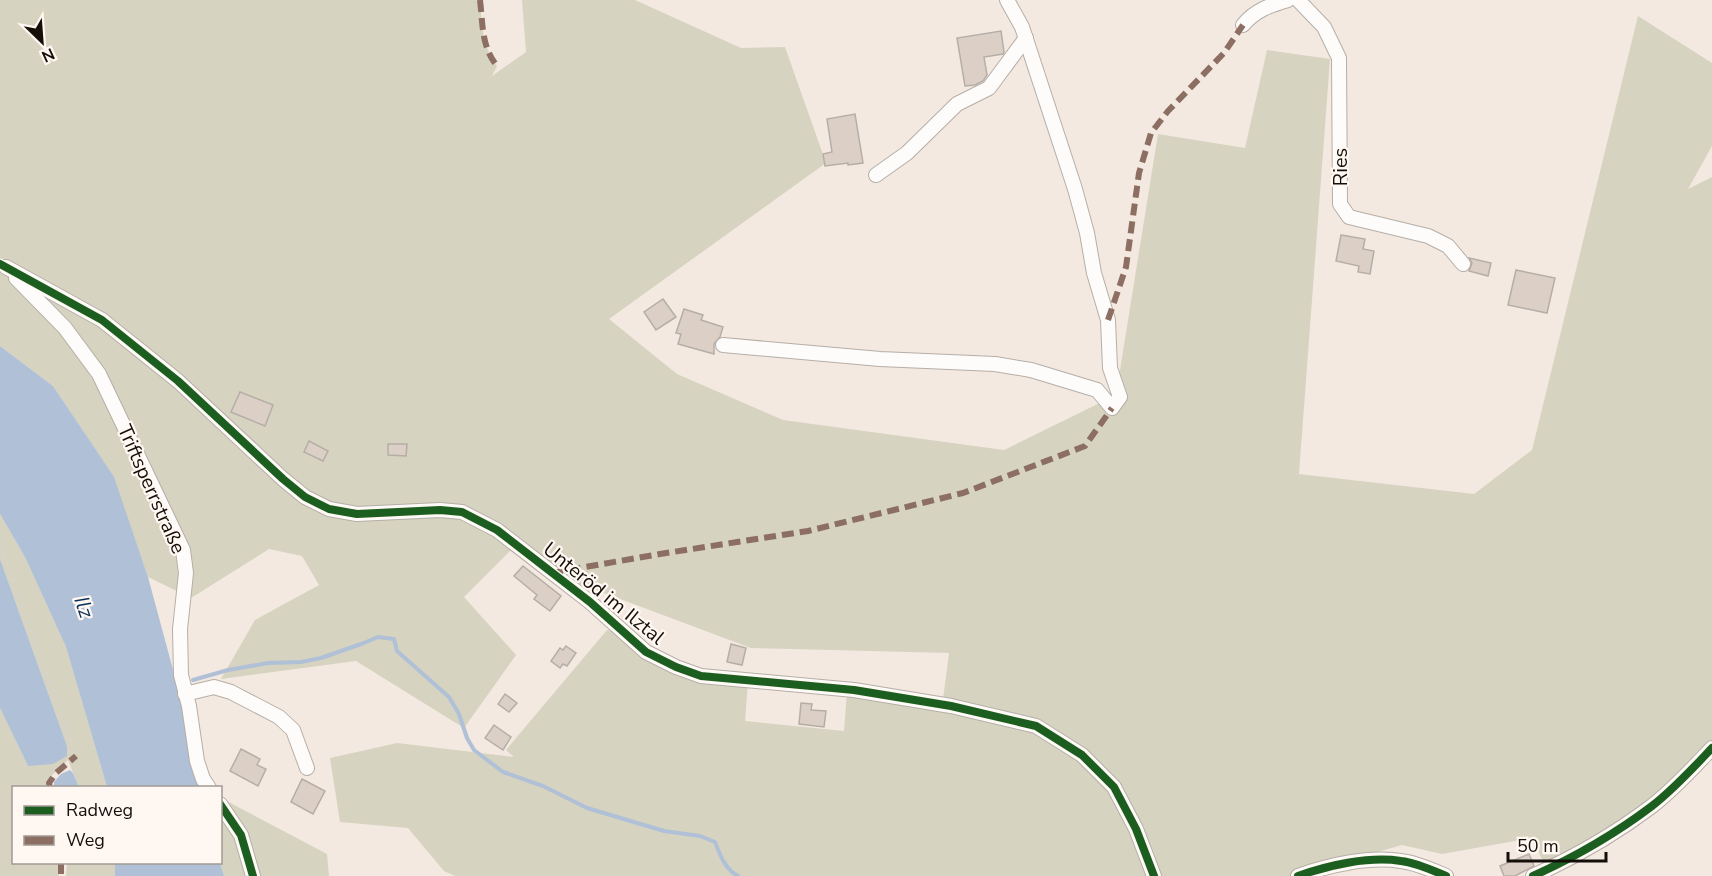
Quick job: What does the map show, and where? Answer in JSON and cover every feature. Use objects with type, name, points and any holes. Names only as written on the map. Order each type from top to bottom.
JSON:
[{"type":"street","points":[[723,345],[880,359],[995,364],[1031,370],[1097,390],[1112,408],[1120,397],[1110,368],[1108,320],[1094,273],[1087,233],[1026,38],[1006,0]]},
{"type":"street","points":[[1243,25],[1259,10],[1288,0]]},
{"type":"street","name":"Ries","points":[[1298,0],[1324,27],[1339,58],[1340,204],[1349,217],[1428,236],[1448,246],[1463,264]]},
{"type":"street","points":[[876,174],[907,153],[957,104],[988,88],[1026,38]]},
{"type":"street","name":"Triftsperrstraße","points":[[3,266],[64,328],[99,374],[183,550],[186,573],[180,629],[181,675],[197,761],[208,786]]},
{"type":"street","name":"Unteröd im Ilztal","points":[[3,266],[102,320],[178,381],[305,497],[329,509],[357,514],[440,510],[462,512],[497,530],[590,602],[622,633],[646,652],[676,667],[701,676],[854,690],[951,706],[1036,726],[1082,755],[1114,787],[1136,829],[1154,876]]},
{"type":"street","points":[[185,694],[214,687],[231,692],[279,717],[293,730],[308,768]]},
{"type":"street","points":[[1533,876],[1573,857],[1654,805],[1712,748]]},
{"type":"street","points":[[222,807],[241,835],[253,876]]},
{"type":"street","points":[[1298,876],[1327,868],[1379,860],[1420,865],[1446,876]]},
{"type":"path","points":[[0,544],[76,756]]},
{"type":"shaded area","points":[[0,0],[480,0],[482,26],[488,51],[497,66],[492,76],[526,52],[522,0],[635,0],[741,48],[785,47],[826,163],[609,319],[677,374],[783,420],[1004,450],[1116,395],[1158,134],[1245,148],[1267,50],[1330,59],[1299,474],[1474,494],[1532,450],[1638,16],[1712,63],[1712,146],[1688,189],[1712,177],[1712,748],[1654,805],[1547,870],[1532,838],[1442,854],[1402,845],[1374,853],[1359,862],[1300,876],[455,876],[444,871],[408,828],[340,822],[330,758],[397,743],[514,757],[506,750],[607,630],[622,633],[676,667],[748,682],[745,721],[844,731],[847,692],[943,699],[949,653],[751,648],[551,573],[547,576],[511,550],[464,597],[516,655],[464,728],[356,661],[221,679],[255,620],[319,585],[302,556],[269,549],[191,598],[148,577],[113,477],[53,386],[0,346]]},
{"type":"shaded area","points":[[0,514],[25,557],[66,647],[107,786],[79,786],[68,760],[46,781],[47,786],[12,786],[12,864],[58,864],[59,876],[0,876],[0,708],[28,766],[67,746],[0,559]]},
{"type":"shaded area","points":[[222,799],[327,854],[329,876],[224,876],[220,864]]},
{"type":"shaded area","points":[[67,864],[115,864],[115,876],[66,876]]},
{"type":"water","name":"Ilz","points":[[0,346],[53,386],[114,477],[148,577],[179,692],[200,786],[107,786],[66,647],[25,557],[0,514]]},
{"type":"water","points":[[0,559],[67,746],[67,756],[53,764],[28,766],[0,708]]},
{"type":"water","points":[[70,770],[79,786],[54,786],[54,782],[61,774]]},
{"type":"water","points":[[115,864],[220,864],[224,876],[115,876]]},
{"type":"building","points":[[1001,31],[1003,54],[984,57],[987,75],[983,81],[975,85],[965,86],[957,38]]},
{"type":"building","points":[[855,114],[863,163],[825,166],[823,154],[832,152],[827,119]]},
{"type":"building","points":[[1341,235],[1365,239],[1363,249],[1374,251],[1370,274],[1358,272],[1359,266],[1336,261]]},
{"type":"building","points":[[1469,258],[1491,263],[1488,276],[1469,271],[1472,263]]},
{"type":"building","points":[[1516,270],[1555,278],[1547,313],[1508,305]]},
{"type":"building","points":[[663,299],[676,317],[656,330],[644,312]]},
{"type":"building","points":[[684,309],[703,315],[701,320],[723,327],[720,337],[714,344],[714,354],[678,344],[681,334],[676,333]]},
{"type":"building","points":[[240,392],[273,405],[265,426],[231,412]]},
{"type":"building","points":[[309,441],[328,451],[323,461],[304,452]]},
{"type":"building","points":[[388,444],[407,444],[406,456],[388,455]]},
{"type":"building","points":[[523,566],[561,596],[550,611],[534,599],[537,595],[514,576]]},
{"type":"building","points":[[731,644],[746,648],[742,665],[727,662]]},
{"type":"building","points":[[566,646],[576,653],[567,666],[563,664],[560,668],[551,661],[560,648],[563,650]]},
{"type":"building","points":[[505,694],[517,703],[509,712],[498,704]]},
{"type":"building","points":[[801,703],[812,704],[811,710],[826,711],[824,727],[799,724]]},
{"type":"building","points":[[494,725],[511,737],[503,750],[485,738]]},
{"type":"building","points":[[241,749],[260,759],[257,765],[266,769],[258,786],[230,771]]},
{"type":"building","points":[[302,779],[325,791],[313,814],[291,802]]},
{"type":"building","points":[[1529,854],[1534,866],[1515,876],[1504,876],[1500,866]]},
{"type":"waterway","points":[[193,680],[228,670],[268,663],[301,662],[321,658],[378,637],[394,639],[397,651],[449,697],[474,750],[503,772],[543,786],[587,808],[664,831],[700,836],[715,842],[726,866],[738,876]]},
{"type":"marked path","points":[[480,0],[485,43],[497,66]]},
{"type":"marked path","points":[[1108,320],[1126,267],[1139,173],[1151,133],[1168,111],[1224,53],[1243,25]]},
{"type":"marked path","points":[[551,573],[808,531],[963,493],[1085,446],[1112,408]]},
{"type":"marked path","points":[[50,786],[49,783],[56,773],[76,756]]},
{"type":"marked path","points":[[61,864],[61,876]]},
{"type":"cycle path","points":[[0,264],[102,320],[178,381],[305,497],[329,509],[357,514],[440,510],[462,512],[497,530],[590,602],[646,652],[676,667],[701,676],[854,690],[951,706],[1036,726],[1082,755],[1114,787],[1136,829],[1154,876]]},
{"type":"cycle path","points":[[1533,876],[1594,844],[1652,806],[1712,748]]},
{"type":"cycle path","points":[[222,807],[241,835],[253,876]]},
{"type":"cycle path","points":[[1298,876],[1336,865],[1376,860],[1407,862],[1446,876]]}]
